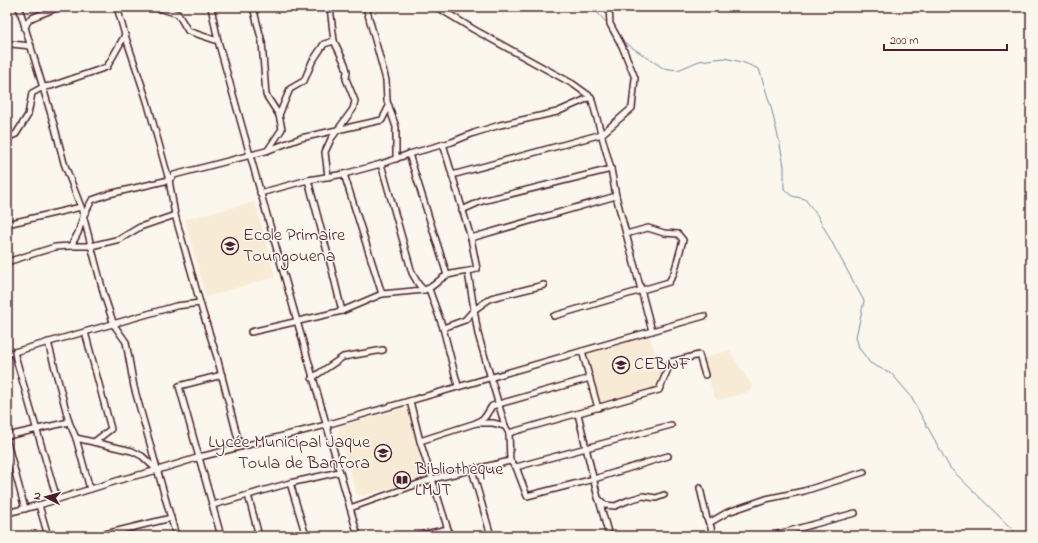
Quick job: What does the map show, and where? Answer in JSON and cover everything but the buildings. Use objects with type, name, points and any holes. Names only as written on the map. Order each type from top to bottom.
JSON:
[{"type":"street","points":[[19,7],[64,163],[81,207],[104,295],[114,324],[126,342],[134,387],[176,536]]},
{"type":"street","points":[[25,28],[28,20],[58,7]]},
{"type":"street","points":[[117,7],[147,101],[169,180],[175,215],[222,376],[240,448]]},
{"type":"street","points":[[148,7],[162,9],[178,14],[188,30],[218,41]]},
{"type":"street","points":[[211,7],[218,41],[260,193],[358,536]]},
{"type":"street","points":[[253,7],[262,42],[266,95],[279,115],[282,129],[268,150]]},
{"type":"street","points":[[328,177],[325,152],[331,139],[339,130],[353,108],[355,101],[346,79],[347,71],[345,64],[334,41],[330,7]]},
{"type":"street","points":[[366,7],[386,80],[387,101],[396,127],[396,158]]},
{"type":"street","points":[[437,7],[473,29],[573,84],[590,97],[602,134],[616,196],[652,331]]},
{"type":"street","points":[[452,175],[602,134],[632,108],[635,78],[622,46],[610,24],[609,7]]},
{"type":"street","points":[[7,138],[16,134],[28,115],[32,93],[43,87],[58,84],[107,67],[125,35]]},
{"type":"street","points":[[279,115],[290,89],[304,81],[312,62],[324,44],[334,41]]},
{"type":"street","points":[[7,45],[31,46]]},
{"type":"street","points":[[260,193],[308,180],[344,174],[381,164],[500,125],[557,112],[590,97]]},
{"type":"street","points":[[71,246],[92,200],[109,194],[169,180],[174,175],[250,156],[301,138],[382,120],[389,106]]},
{"type":"street","points":[[250,332],[342,311],[382,294],[426,289],[447,275],[477,269],[471,238],[443,144]]},
{"type":"street","points":[[409,154],[447,275]]},
{"type":"street","points":[[381,164],[412,273],[419,285],[426,289],[443,328],[458,386]]},
{"type":"street","points":[[462,210],[482,201],[611,169]]},
{"type":"street","points":[[344,174],[382,294]]},
{"type":"street","points":[[308,180],[342,311]]},
{"type":"street","points":[[471,238],[616,196]]},
{"type":"street","points":[[7,224],[81,207]]},
{"type":"street","points":[[7,262],[55,247],[91,246],[120,239],[140,227],[175,215]]},
{"type":"street","points":[[554,316],[669,282],[674,272],[683,240],[678,234],[664,233],[648,228],[626,234]]},
{"type":"street","points":[[468,272],[478,334],[505,426],[509,433],[510,461],[516,467],[527,496],[594,479],[668,456]]},
{"type":"street","points":[[443,328],[466,320],[474,310],[491,298],[544,284]]},
{"type":"street","points":[[7,354],[176,306],[200,303]]},
{"type":"street","points":[[7,513],[39,505],[200,457],[326,425],[490,376],[704,316]]},
{"type":"street","points":[[85,332],[111,429],[94,442]]},
{"type":"street","points":[[48,342],[69,422],[76,438],[90,489]]},
{"type":"street","points":[[312,378],[343,357],[383,350]]},
{"type":"street","points":[[582,351],[598,408]]},
{"type":"street","points":[[14,352],[57,499]]},
{"type":"street","points":[[509,433],[659,390],[671,362],[699,356],[705,375]]},
{"type":"street","points":[[221,536],[179,386],[222,376]]},
{"type":"street","points":[[420,441],[476,423],[485,417],[492,406],[590,378]]},
{"type":"street","points":[[410,401],[420,441],[450,536]]},
{"type":"street","points":[[578,414],[598,498],[609,536]]},
{"type":"street","points":[[7,436],[69,422]]},
{"type":"street","points":[[476,423],[494,423],[505,426]]},
{"type":"street","points":[[516,467],[671,425]]},
{"type":"street","points":[[76,438],[132,451],[142,456],[158,470]]},
{"type":"street","points":[[7,442],[25,509]]},
{"type":"street","points":[[350,508],[432,479],[510,461]]},
{"type":"street","points":[[472,470],[491,536]]},
{"type":"street","points":[[212,505],[290,483],[339,472]]},
{"type":"street","points":[[709,523],[728,512],[766,499],[804,491],[864,472]]},
{"type":"street","points":[[290,483],[306,536]]},
{"type":"street","points":[[700,488],[707,519],[711,527],[712,536]]},
{"type":"street","points":[[248,495],[259,536]]},
{"type":"street","points":[[598,498],[605,505],[615,506],[643,496],[656,498],[664,495]]},
{"type":"street","points":[[39,505],[48,536]]},
{"type":"street","points":[[771,536],[855,513]]},
{"type":"street","points":[[97,536],[171,518]]},
{"type":"street","points":[[416,536],[448,529]]},
{"type":"shaded area","name":"Ecole Primaire Toungouena","points":[[255,202],[275,277],[206,297],[185,219]]},
{"type":"shaded area","name":"CEBNF","points":[[649,336],[663,375],[658,387],[593,405],[580,355]]},
{"type":"shaded area","points":[[729,350],[752,386],[751,391],[718,400],[714,397],[703,358]]},
{"type":"shaded area","name":"Lycée Municipal Jaque Toula de Banfora","points":[[404,408],[410,411],[427,473],[424,479],[362,496],[356,492],[338,432],[341,426]]},
{"type":"waterway","points":[[592,7],[608,24]]},
{"type":"waterway","points":[[619,37],[624,42],[663,68],[678,70],[699,61],[724,58],[742,62],[759,69],[771,107],[780,145],[784,166],[784,189],[792,196],[805,199],[817,215],[864,301],[856,337],[859,348],[870,363],[892,374],[910,395],[950,468],[1019,536]]},
{"type":"place","name":"Ecole Primaire Toungouena","points":[[230,246]]},
{"type":"place","name":"CEBNF","points":[[621,365]]},
{"type":"place","name":"Lycée Municipal Jaque Toula de Banfora","points":[[383,453]]},
{"type":"place","name":"Bibliothèque LMJT","points":[[402,480]]}]
